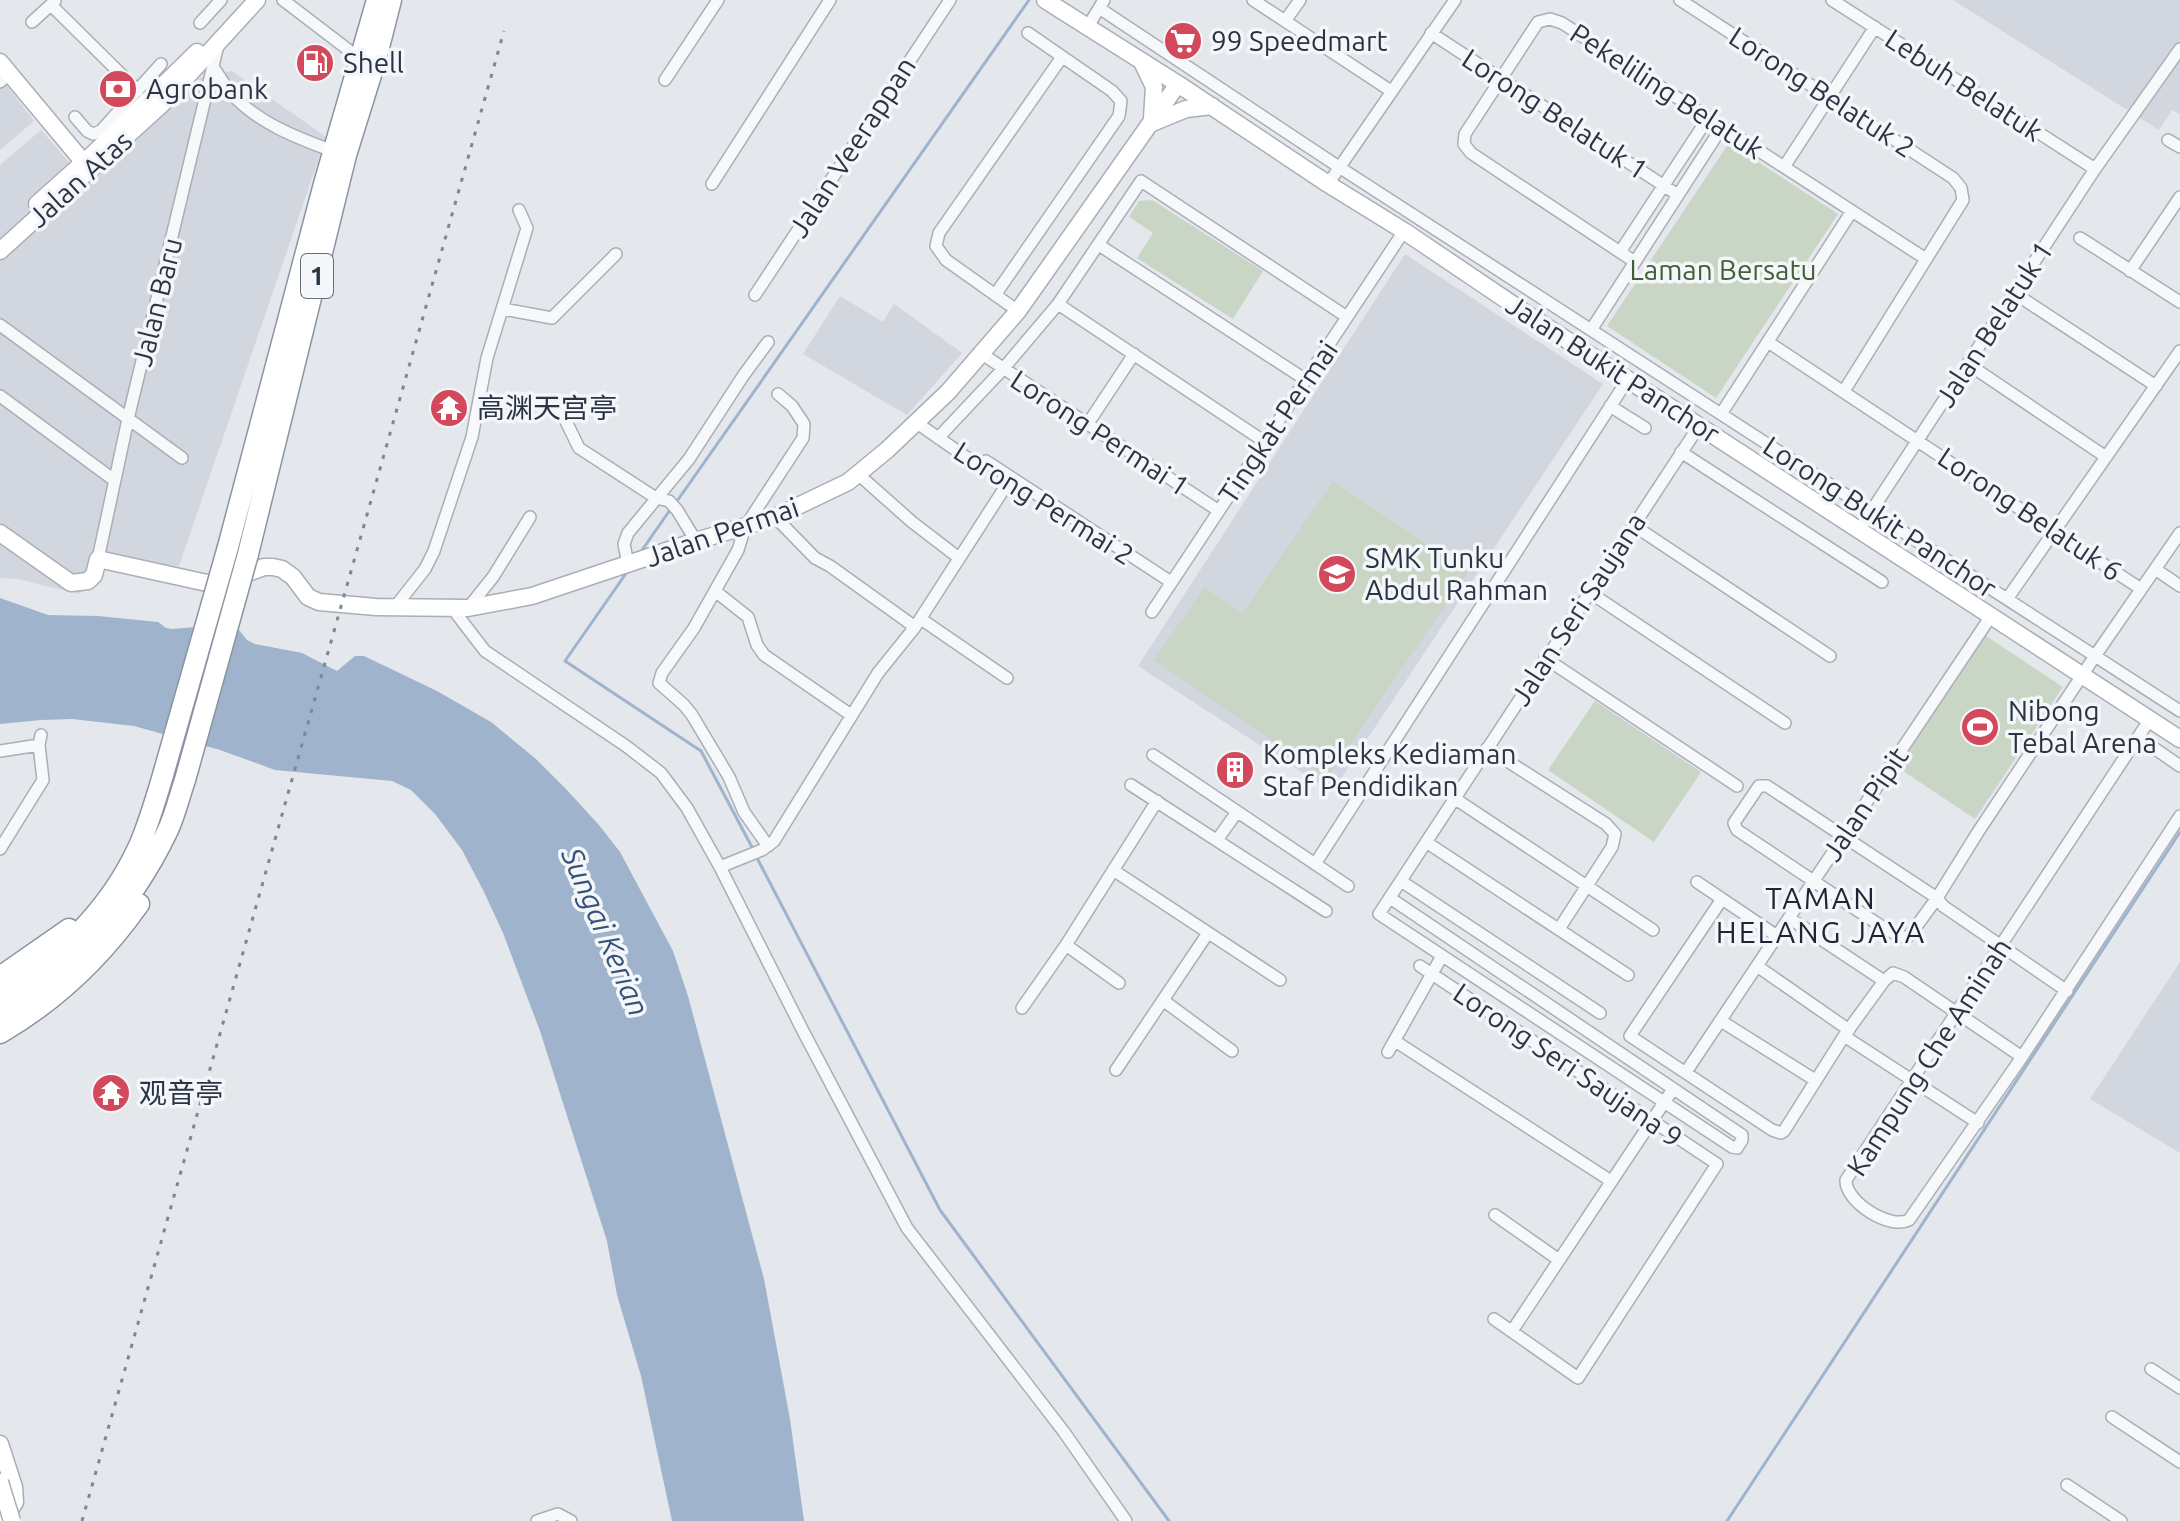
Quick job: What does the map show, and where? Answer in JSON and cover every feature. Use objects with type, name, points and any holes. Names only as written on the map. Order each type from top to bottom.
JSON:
[{"type":"highway","name":"1","points":[[0,995],[76,948],[138,848],[151,817],[377,0]]},
{"type":"highway","name":"1","points":[[0,1015],[44,985],[76,948],[123,905],[168,830],[185,780],[248,554],[346,155],[391,0]]},
{"type":"highway","points":[[0,1033],[40,1009],[73,982],[121,930],[154,877],[168,830]]},
{"type":"highway","points":[[0,977],[71,927],[110,894]]},
{"type":"main road","name":"Jalan Atas","points":[[0,251],[87,166],[160,74],[243,0]]},
{"type":"main road","name":"Jalan Atas","points":[[0,237],[161,105],[257,0]]},
{"type":"main road","name":"Jalan Bukit Panchor","points":[[1045,0],[2180,739]]},
{"type":"main road","points":[[1142,62],[1154,87],[1151,124],[1186,109],[1212,106]]},
{"type":"main road","points":[[3,73],[87,166]]},
{"type":"main road","name":"Jalan Permai","points":[[98,559],[207,583],[226,581],[264,567],[273,567],[293,577],[312,600],[395,607],[460,608],[532,596],[775,517],[848,482],[948,392],[1018,311],[1178,84]]},
{"type":"main road","points":[[0,533],[71,583],[88,581],[94,575],[98,559]]},
{"type":"main road","points":[[0,1444],[14,1487],[15,1502],[9,1512],[0,1515]]},
{"type":"main road","points":[[0,1482],[12,1521]]},
{"type":"street","points":[[200,23],[221,0]]},
{"type":"street","points":[[283,0],[359,58]]},
{"type":"street","points":[[665,80],[718,0]]},
{"type":"street","points":[[712,184],[830,0]]},
{"type":"street","name":"Jalan Veerappan","points":[[755,295],[950,0]]},
{"type":"street","points":[[1253,0],[1391,91]]},
{"type":"street","points":[[1285,21],[1300,0]]},
{"type":"street","points":[[1328,184],[1455,0]]},
{"type":"street","name":"Lorong Belatuk 2","points":[[1680,0],[1953,178],[1961,188],[1963,200],[1926,259]]},
{"type":"street","name":"Lebuh Belatuk","points":[[1832,0],[2095,169]]},
{"type":"street","points":[[32,22],[53,3],[138,91]]},
{"type":"street","points":[[1087,28],[1101,4],[1339,167]]},
{"type":"street","name":"Pekeliling Belatuk","points":[[1635,262],[1471,153],[1464,144],[1465,134],[1538,22],[1550,19],[1562,23],[1926,259]]},
{"type":"street","points":[[1784,167],[1875,27]]},
{"type":"street","points":[[995,295],[1119,116],[1121,101],[1112,91],[1028,33]]},
{"type":"street","name":"Lorong Belatuk 1","points":[[1431,33],[1678,195]]},
{"type":"street","name":"Jalan Baru","points":[[98,559],[128,419],[218,45]]},
{"type":"street","name":"Jalan Belatuk 1","points":[[1859,530],[2095,169],[2180,49]]},
{"type":"street","points":[[1018,311],[946,260],[936,246],[939,233],[1062,57]]},
{"type":"street","points":[[213,67],[231,93],[261,118],[298,139],[333,151]]},
{"type":"street","points":[[75,117],[87,131],[93,134],[101,131],[138,91],[160,74]]},
{"type":"street","points":[[1620,252],[1708,118]]},
{"type":"street","points":[[1591,330],[1722,127]]},
{"type":"street","points":[[2168,140],[2180,147]]},
{"type":"street","name":"Lorong Bukit Panchor","points":[[1339,167],[2095,656],[2178,705]]},
{"type":"street","points":[[938,438],[1058,304],[1141,181],[1347,317]]},
{"type":"street","points":[[2130,271],[2180,197]]},
{"type":"street","points":[[395,607],[425,569],[434,551],[472,437],[487,358],[527,228],[519,210]]},
{"type":"street","points":[[1721,414],[1852,211]]},
{"type":"street","name":"Tingkat Permai","points":[[1152,612],[1404,231]]},
{"type":"street","points":[[2080,238],[2180,302]]},
{"type":"street","points":[[1099,245],[1306,380]]},
{"type":"street","points":[[503,309],[552,318],[616,254]]},
{"type":"street","points":[[1844,391],[1926,259]]},
{"type":"street","points":[[2014,293],[2156,386]]},
{"type":"street","points":[[1058,304],[1265,442]]},
{"type":"street","points":[[0,325],[182,458]]},
{"type":"street","points":[[628,564],[624,544],[628,533],[689,459],[768,342]]},
{"type":"street","name":"Lorong Belatuk 6","points":[[1768,342],[2141,589]]},
{"type":"street","points":[[2007,599],[2180,351]]},
{"type":"street","name":"Lorong Permai 1","points":[[982,354],[1219,511]]},
{"type":"street","points":[[1087,425],[1134,354]]},
{"type":"street","points":[[1968,364],[2106,457]]},
{"type":"street","points":[[1315,864],[1628,379]]},
{"type":"street","points":[[765,848],[744,812],[729,777],[692,715],[659,683],[662,673],[694,628],[738,550],[745,527],[803,438],[804,424],[792,406],[778,394]]},
{"type":"street","points":[[0,396],[114,480]]},
{"type":"street","points":[[558,405],[579,448],[673,506],[696,541]]},
{"type":"street","points":[[1610,406],[1645,428]]},
{"type":"street","name":"Lorong Permai 2","points":[[917,423],[976,464],[986,461],[1171,582]]},
{"type":"street","name":"Jalan Seri Saujana","points":[[1442,956],[1379,914],[1699,426]]},
{"type":"street","points":[[1681,452],[1882,582]]},
{"type":"street","points":[[858,474],[959,558]]},
{"type":"street","points":[[725,866],[774,841],[878,673],[918,623],[1011,478]]},
{"type":"street","points":[[530,517],[493,577],[460,608],[485,651],[661,773],[687,808],[725,866],[803,1031],[907,1228],[1064,1432],[1126,1521]]},
{"type":"street","points":[[775,517],[815,558],[1007,678]]},
{"type":"street","points":[[1633,525],[1830,656]]},
{"type":"street","points":[[2067,991],[1943,906],[1937,898],[1767,786],[1759,786],[1734,823],[1737,830],[1887,930],[1906,938],[1914,932],[1937,898],[1978,832],[2095,656],[2180,533]]},
{"type":"street","points":[[2155,569],[2180,586]]},
{"type":"street","points":[[715,591],[748,617],[757,645],[764,655],[851,715]]},
{"type":"street","points":[[1589,592],[1785,723]]},
{"type":"street","name":"Jalan Pipit","points":[[1686,1072],[1991,616]]},
{"type":"street","points":[[1545,658],[1737,786]]},
{"type":"street","name":"Kampung Che Aminah","points":[[2150,719],[1846,1180],[1850,1195],[1869,1211],[1893,1223],[1902,1224],[1909,1220],[2067,991],[2180,816]]},
{"type":"street","points":[[2138,737],[2180,766]]},
{"type":"street","points":[[0,751],[40,740],[43,780],[0,849]]},
{"type":"street","points":[[1487,748],[1606,824],[1615,834],[1612,847],[1559,929]]},
{"type":"street","points":[[1153,755],[1348,886]]},
{"type":"street","points":[[1131,785],[1326,911]]},
{"type":"street","points":[[1454,798],[1653,930]]},
{"type":"street","points":[[1022,1008],[1066,945],[1157,801]]},
{"type":"street","points":[[1217,840],[1237,812]]},
{"type":"street","points":[[1426,842],[1628,975]]},
{"type":"street","points":[[1113,870],[1280,980]]},
{"type":"street","points":[[1401,881],[1600,1013]]},
{"type":"street","points":[[1697,882],[1777,936]]},
{"type":"street","points":[[1388,1052],[1442,956],[1735,1148],[1742,1140],[1742,1135],[1390,898]]},
{"type":"street","points":[[1722,899],[1630,1036],[1772,1130],[1781,1133],[1787,1126],[1846,1033],[1893,973],[1899,974],[2022,1057]]},
{"type":"street","points":[[1789,918],[1884,981]]},
{"type":"street","points":[[1116,1070],[1208,933]]},
{"type":"street","points":[[1066,945],[1119,983]]},
{"type":"street","name":"Lorong Seri Saujana 9","points":[[1420,966],[1717,1164],[1578,1378],[1512,1331]]},
{"type":"street","points":[[1757,966],[1912,1080],[1978,1123]]},
{"type":"street","points":[[1164,1001],[1232,1051]]},
{"type":"street","points":[[1721,1021],[1815,1080]]},
{"type":"street","points":[[1395,1041],[1611,1181]]},
{"type":"street","points":[[1494,1319],[1512,1331],[1673,1089]]},
{"type":"street","points":[[1495,1215],[1559,1260]]},
{"type":"street","points":[[2151,1369],[2180,1388]]},
{"type":"street","points":[[2112,1417],[2180,1462]]},
{"type":"street","points":[[2067,1485],[2121,1521]]},
{"type":"street","points":[[537,1521],[558,1514],[571,1521]]},
{"type":"shaded area","points":[[1953,0],[2180,0],[2180,114],[2172,110],[2159,130]]},
{"type":"shaded area","points":[[232,71],[326,137],[179,566],[116,558],[79,594],[18,579],[0,578],[0,165],[41,130],[88,184],[200,78]]},
{"type":"shaded area","points":[[0,77],[34,121],[0,150]]},
{"type":"shaded area","name":"SMK Tunku Abdul Rahman","points":[[1405,254],[1603,384],[1332,792],[1138,666]]},
{"type":"shaded area","points":[[840,296],[883,322],[894,304],[962,353],[907,415],[803,354]]},
{"type":"shaded area","points":[[2180,962],[2180,1153],[2090,1099]]},
{"type":"green space","name":"Laman Bersatu","points":[[1729,143],[1838,214],[1716,398],[1607,326]]},
{"type":"green space","points":[[1152,200],[1263,271],[1233,319],[1137,258],[1153,233],[1129,217],[1139,201]]},
{"type":"green space","points":[[1333,481],[1468,572],[1327,778],[1154,660],[1204,587],[1243,613]]},
{"type":"green space","name":"Nibong Tebal Arena","points":[[1986,636],[2063,687],[1975,819],[1897,767]]},
{"type":"green space","points":[[1595,701],[1701,772],[1654,842],[1548,770]]},
{"type":"water","name":"Sungai Kerian","points":[[0,598],[48,615],[158,622],[172,629],[231,626],[255,644],[302,653],[337,671],[355,656],[364,656],[437,691],[491,722],[536,759],[599,825],[620,852],[673,951],[688,996],[764,1279],[790,1419],[804,1521],[672,1521],[641,1376],[617,1295],[607,1241],[540,1031],[503,933],[483,890],[462,850],[435,814],[411,790],[392,781],[275,770],[220,750],[134,726],[72,719],[0,724]]},
{"type":"waterway","points":[[675,504],[1029,0]]},
{"type":"waterway","points":[[640,553],[670,510]]},
{"type":"waterway","points":[[627,572],[565,661],[701,751],[754,851]]},
{"type":"waterway","points":[[1727,1521],[2180,832]]},
{"type":"waterway","points":[[757,858],[940,1210],[1169,1521]]},
{"type":"railway","points":[[82,1521],[504,31]]},
{"type":"place","name":"99 Speedmart","points":[[1183,41]]},
{"type":"place","name":"Shell","points":[[315,63]]},
{"type":"place","name":"Agrobank","points":[[118,89]]},
{"type":"place","name":"高渊天宫亭","points":[[449,408]]},
{"type":"place","name":"SMK Tunku Abdul Rahman","points":[[1337,574]]},
{"type":"place","name":"Nibong Tebal Arena","points":[[1980,727]]},
{"type":"place","name":"Kompleks Kediaman Staf Pendidikan","points":[[1235,770]]},
{"type":"place","name":"观音亭","points":[[111,1093]]},
{"type":"district","name":"TAMAN HELANG JAYA","points":[[1821,916]]}]
